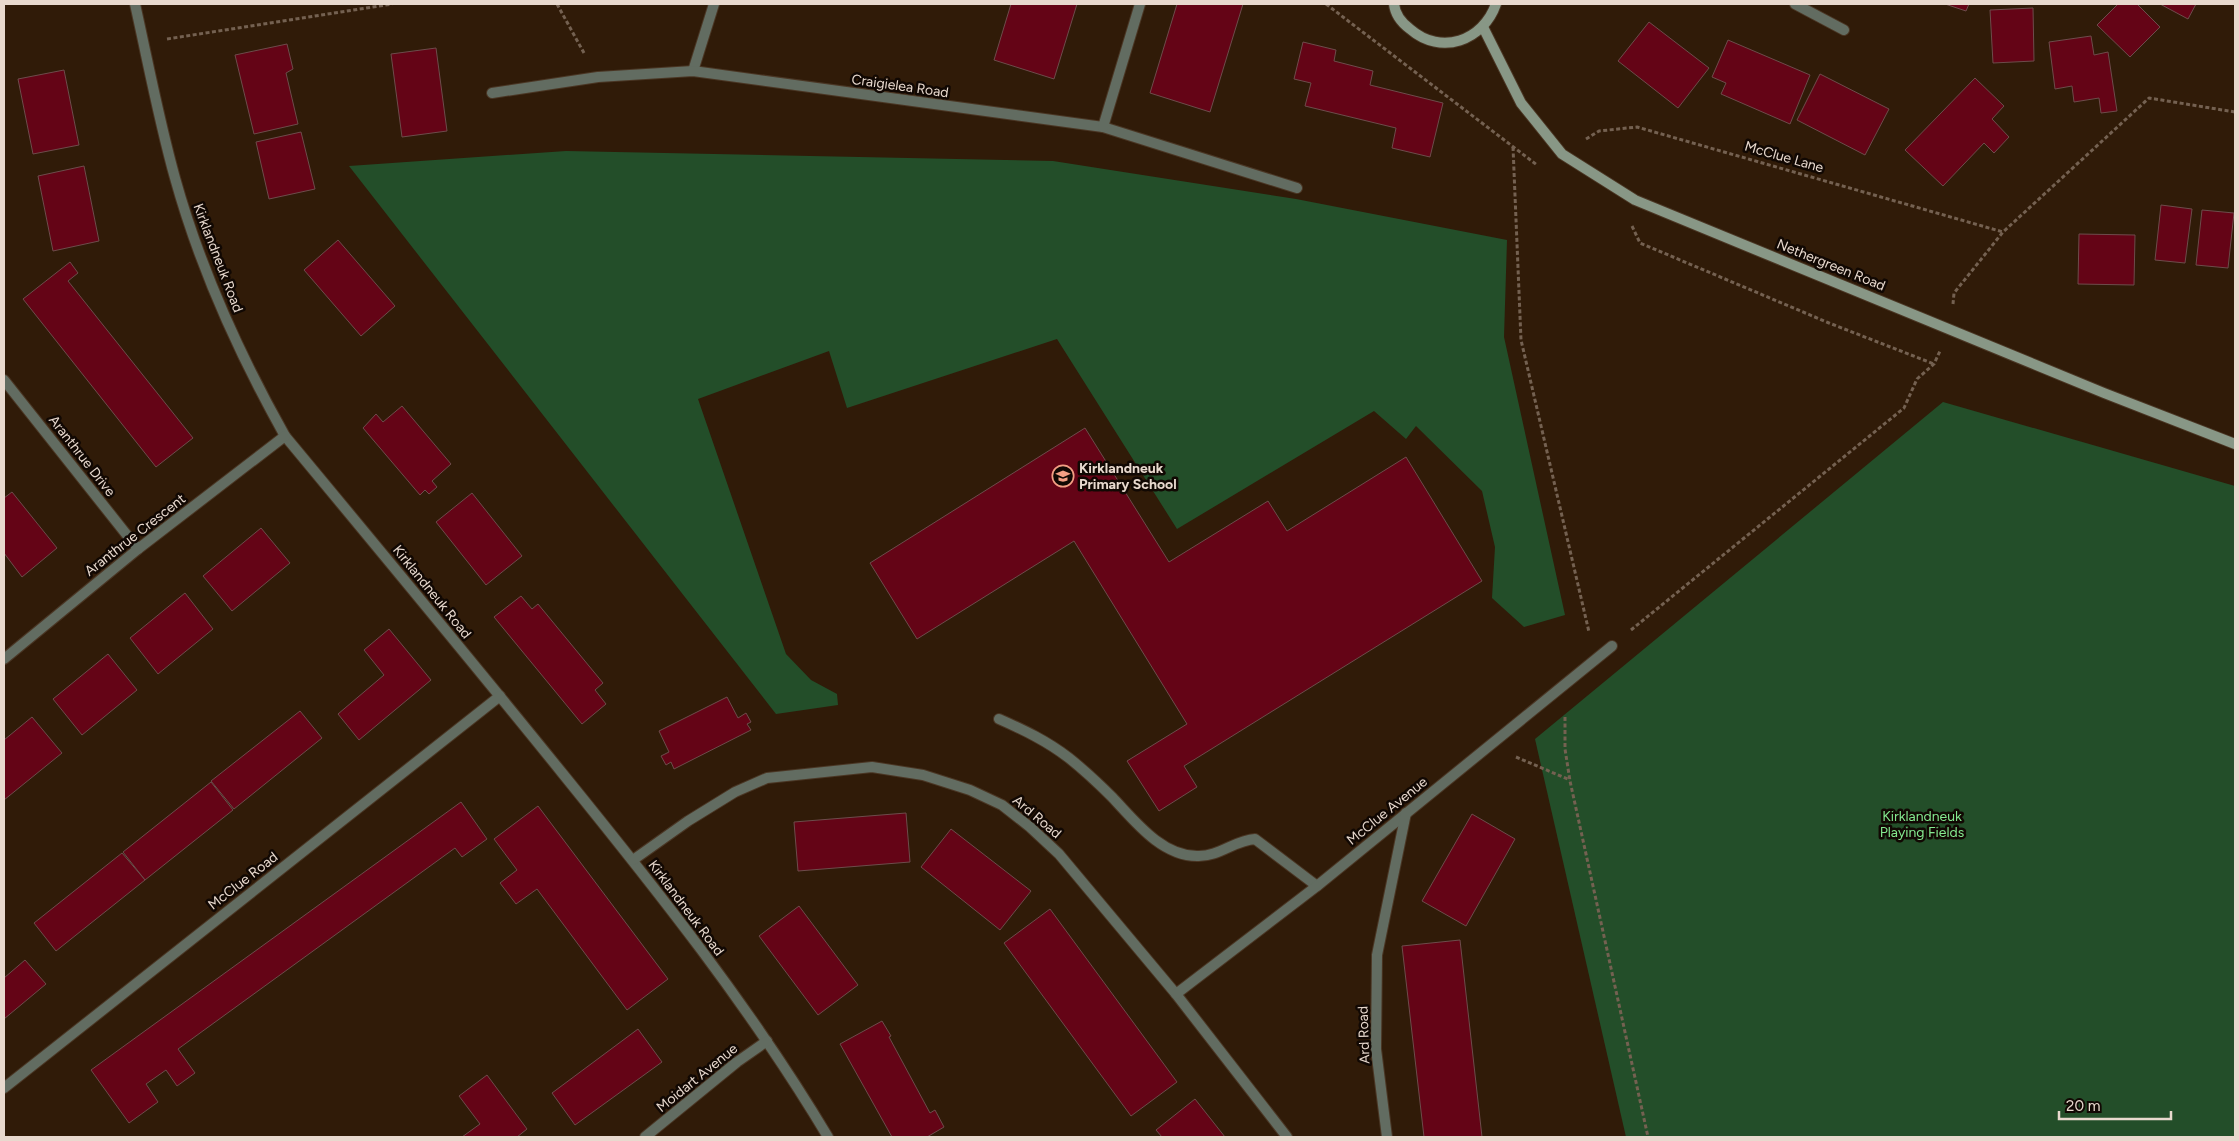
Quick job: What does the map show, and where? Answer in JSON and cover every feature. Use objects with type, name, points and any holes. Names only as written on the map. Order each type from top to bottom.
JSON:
[{"type":"street","name":"Kirklandneuk Road","points":[[136,4],[175,178],[193,235],[213,289],[256,383],[285,436],[633,860],[733,992],[767,1041],[828,1137]]},
{"type":"street","points":[[693,71],[714,4]]},
{"type":"street","points":[[1103,127],[1140,4]]},
{"type":"street","points":[[1394,4],[1403,23],[1417,35],[1434,42],[1452,43],[1469,38],[1483,27],[1496,4]]},
{"type":"street","points":[[1795,4],[1844,30]]},
{"type":"street","name":"Nethergreen Road","points":[[1483,27],[1520,103],[1562,154],[1635,200],[1950,328],[2104,393],[2235,444]]},
{"type":"street","name":"Craigielea Road","points":[[492,93],[598,77],[693,71],[1103,127],[1297,188]]},
{"type":"street","name":"Aranthrue Drive","points":[[4,380],[138,549]]},
{"type":"street","name":"Aranthrue Crescent","points":[[4,659],[138,549],[285,436]]},
{"type":"street","name":"McClue Avenue","points":[[1176,994],[1317,886],[1612,646]]},
{"type":"street","name":"McClue Road","points":[[4,1088],[500,696]]},
{"type":"street","points":[[999,718],[1036,735],[1069,758],[1099,784],[1139,825],[1160,843],[1178,853],[1196,857],[1209,856],[1222,852],[1247,839],[1255,839],[1317,886]]},
{"type":"street","name":"Ard Road","points":[[633,860],[688,821],[735,792],[767,778],[872,767],[923,775],[970,790],[1002,805],[1030,827],[1059,854],[1176,994],[1287,1137]]},
{"type":"street","name":"Ard Road","points":[[1387,1137],[1376,1049],[1377,956],[1406,813]]},
{"type":"street","name":"Moidart Avenue","points":[[646,1137],[737,1062],[767,1041]]},
{"type":"path","points":[[144,43],[392,4]]},
{"type":"path","points":[[556,4],[598,77]]},
{"type":"path","points":[[1950,328],[1954,293],[2003,232],[2149,98],[2235,112]]},
{"type":"path","name":"McClue Lane","points":[[1562,154],[1599,130],[1637,127],[2003,232]]},
{"type":"path","points":[[1513,147],[1521,340],[1595,659]]},
{"type":"path","points":[[1612,646],[1904,408],[1917,379],[1934,364]]},
{"type":"path","points":[[1566,684],[1564,749],[1648,1137]]},
{"type":"path","points":[[1489,746],[1570,781]]},
{"type":"green space","points":[[566,151],[1053,161],[1296,199],[1507,240],[1504,337],[1565,615],[1524,627],[1492,598],[1495,547],[1482,491],[1416,426],[1406,439],[1374,411],[1177,529],[1057,339],[847,408],[829,351],[698,399],[786,654],[811,680],[837,694],[838,705],[776,714],[349,166]]},
{"type":"green space","name":"Kirklandneuk Playing Fields","points":[[1943,402],[2235,486],[2235,1137],[1626,1137],[1535,739]]},
{"type":"building","points":[[1011,4],[1077,4],[1054,79],[994,60]]},
{"type":"building","points":[[1177,4],[1243,4],[1210,112],[1150,93]]},
{"type":"building","points":[[1945,4],[1969,4],[1966,11]]},
{"type":"building","points":[[2118,4],[2137,4],[2160,27],[2130,57],[2097,25]]},
{"type":"building","points":[[2160,4],[2196,4],[2188,19]]},
{"type":"building","points":[[2033,8],[2034,61],[1993,63],[1990,10]]},
{"type":"building","points":[[1649,22],[1709,68],[1678,108],[1618,61]]},
{"type":"building","points":[[2091,36],[2094,55],[2108,52],[2117,111],[2101,113],[2099,98],[2074,102],[2072,86],[2055,89],[2049,42]]},
{"type":"building","points":[[1728,40],[1810,75],[1790,124],[1721,94],[1726,83],[1712,77]]},
{"type":"building","points":[[1303,42],[1336,50],[1334,61],[1373,71],[1370,85],[1443,103],[1430,157],[1392,148],[1396,128],[1305,106],[1311,83],[1294,79]]},
{"type":"building","points":[[287,44],[293,69],[286,73],[298,124],[254,134],[235,55]]},
{"type":"building","points":[[436,48],[447,131],[402,137],[391,54]]},
{"type":"building","points":[[64,70],[79,145],[33,154],[18,79]]},
{"type":"building","points":[[1820,74],[1889,109],[1865,155],[1797,120]]},
{"type":"building","points":[[1975,78],[2004,106],[1992,119],[2009,137],[1994,153],[1984,143],[1943,186],[1905,150]]},
{"type":"building","points":[[301,132],[315,189],[269,199],[256,142]]},
{"type":"building","points":[[84,166],[99,241],[53,251],[38,176]]},
{"type":"building","points":[[2161,205],[2192,209],[2185,263],[2155,260]]},
{"type":"building","points":[[2202,210],[2234,213],[2228,268],[2196,265]]},
{"type":"building","points":[[2079,234],[2135,235],[2134,285],[2078,284]]},
{"type":"building","points":[[338,240],[395,306],[361,336],[304,270]]},
{"type":"building","points":[[70,262],[78,273],[68,281],[193,438],[156,467],[23,299]]},
{"type":"building","points":[[402,406],[451,464],[432,481],[437,487],[429,494],[425,490],[420,495],[363,428],[376,414],[383,422]]},
{"type":"building","points":[[1085,428],[1169,562],[1268,501],[1287,531],[1406,457],[1482,581],[1184,766],[1197,787],[1159,811],[1127,761],[1187,724],[1074,541],[917,639],[870,563]]},
{"type":"building","points":[[12,492],[57,548],[22,577],[4,553],[4,498]]},
{"type":"building","points":[[472,493],[522,556],[486,585],[436,522]]},
{"type":"building","points":[[261,528],[290,563],[232,611],[203,576]]},
{"type":"building","points":[[185,593],[213,629],[158,674],[130,638]]},
{"type":"building","points":[[521,596],[532,609],[538,604],[603,683],[595,690],[606,704],[582,724],[494,617]]},
{"type":"building","points":[[389,629],[431,680],[359,740],[338,714],[384,675],[364,650]]},
{"type":"building","points":[[108,654],[137,690],[82,735],[53,699]]},
{"type":"building","points":[[727,697],[738,718],[746,713],[751,722],[747,724],[751,730],[674,769],[671,762],[666,765],[661,756],[669,752],[659,731]]},
{"type":"building","points":[[300,711],[322,738],[234,809],[211,781]]},
{"type":"building","points":[[32,717],[62,753],[4,800],[4,740]]},
{"type":"building","points":[[211,782],[233,810],[145,880],[123,852]]},
{"type":"building","points":[[461,802],[487,839],[462,857],[455,848],[178,1049],[195,1073],[177,1086],[166,1070],[146,1084],[158,1102],[129,1123],[91,1070]]},
{"type":"building","points":[[538,806],[668,979],[627,1010],[537,889],[516,904],[500,883],[517,870],[494,839]]},
{"type":"building","points":[[906,813],[910,862],[798,871],[794,822]]},
{"type":"building","points":[[1472,814],[1515,839],[1466,926],[1422,901]]},
{"type":"building","points":[[951,829],[1031,891],[1000,930],[921,867]]},
{"type":"building","points":[[122,853],[145,880],[56,951],[34,923]]},
{"type":"building","points":[[799,906],[858,985],[818,1015],[759,936]]},
{"type":"building","points":[[1050,909],[1177,1082],[1131,1116],[1004,943]]},
{"type":"building","points":[[1460,940],[1482,1137],[1424,1137],[1402,946]]},
{"type":"building","points":[[25,960],[46,984],[4,1019],[4,978]]},
{"type":"building","points":[[882,1021],[930,1113],[935,1110],[944,1127],[927,1137],[892,1137],[840,1044]]},
{"type":"building","points":[[638,1029],[662,1062],[575,1125],[552,1093]]},
{"type":"building","points":[[487,1075],[527,1129],[517,1137],[462,1137],[480,1124],[459,1096]]},
{"type":"building","points":[[1195,1099],[1225,1137],[1162,1137],[1156,1130]]},
{"type":"place","name":"Kirklandneuk Primary School","points":[[1063,476]]}]
